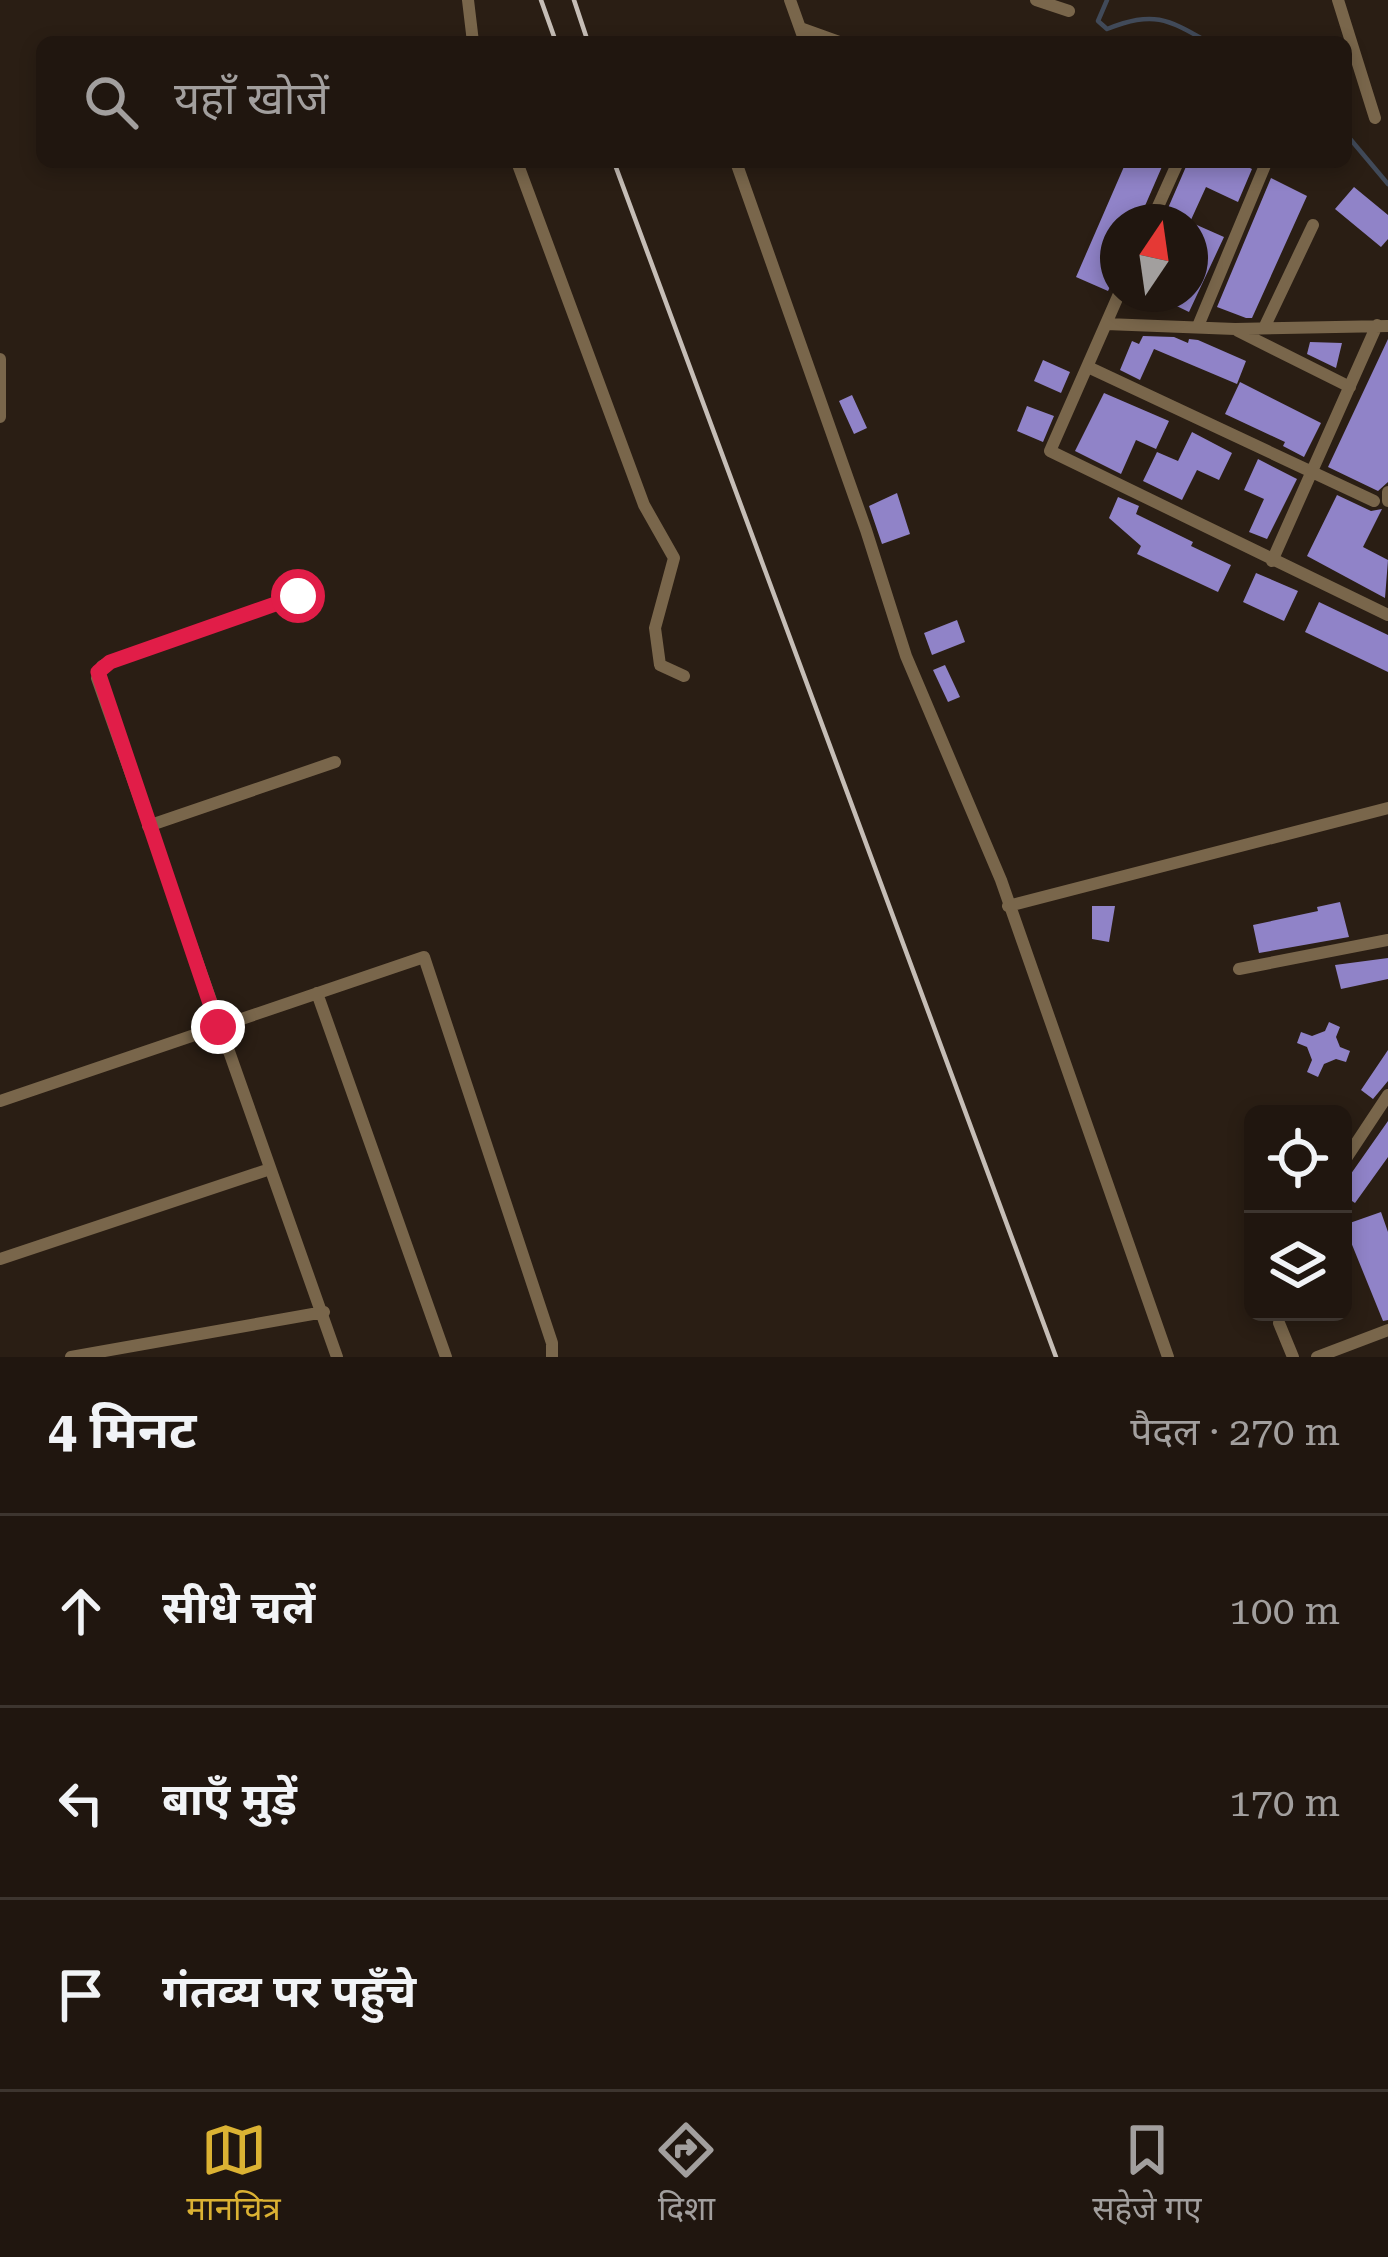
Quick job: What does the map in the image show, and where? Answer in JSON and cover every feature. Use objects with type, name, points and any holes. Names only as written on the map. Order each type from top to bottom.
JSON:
[{"type":"street","points":[[469,0],[472,36]]},
{"type":"street","points":[[790,0],[802,35]]},
{"type":"street","points":[[1036,0],[1070,11]]},
{"type":"street","points":[[1338,0],[1349,36]]},
{"type":"street","points":[[1352,45],[1375,118]]},
{"type":"street","points":[[519,168],[644,505],[674,558],[655,628],[660,665],[684,676]]},
{"type":"street","points":[[738,168],[906,656],[962,779],[1168,1357]]},
{"type":"street","points":[[1159,204],[1175,168]]},
{"type":"street","points":[[1198,326],[1264,168]]},
{"type":"street","points":[[1264,328],[1312,224]]},
{"type":"street","points":[[1111,312],[1050,451],[1388,615]]},
{"type":"street","points":[[1106,324],[1235,329],[1383,325],[1272,561]]},
{"type":"street","points":[[1235,329],[1350,387]]},
{"type":"street","points":[[0,359],[0,417]]},
{"type":"street","points":[[1088,367],[1311,472],[1381,501],[1388,492]]},
{"type":"street","points":[[298,596],[110,662],[98,672],[218,1027],[337,1357]]},
{"type":"street","points":[[148,826],[335,762]]},
{"type":"street","points":[[1008,906],[1388,808]]},
{"type":"street","points":[[1239,969],[1388,940]]},
{"type":"street","points":[[0,1101],[424,957],[552,1342],[552,1357]]},
{"type":"street","points":[[317,993],[446,1357]]},
{"type":"street","points":[[1352,1149],[1388,1095]]},
{"type":"street","points":[[0,1258],[270,1169]]},
{"type":"street","points":[[71,1357],[324,1312]]},
{"type":"street","points":[[1279,1323],[1293,1357]]},
{"type":"street","points":[[1317,1357],[1388,1330]]},
{"type":"building","points":[[1123,168],[1161,168],[1146,204],[1108,204]]},
{"type":"building","points":[[1185,168],[1252,169],[1238,202],[1206,187],[1198,204],[1170,204]]},
{"type":"building","points":[[1271,178],[1307,196],[1252,318],[1246,318],[1217,307]]},
{"type":"building","points":[[1354,187],[1388,215],[1388,239],[1381,247],[1335,209]]},
{"type":"building","points":[[1100,222],[1100,288],[1076,277]]},
{"type":"building","points":[[1208,230],[1224,237],[1208,271]]},
{"type":"building","points":[[1143,336],[1174,337],[1188,343],[1198,340],[1246,361],[1237,384],[1154,349],[1140,380],[1120,370],[1132,341],[1139,344]]},
{"type":"building","points":[[1388,339],[1388,482],[1378,491],[1328,467]]},
{"type":"building","points":[[1310,342],[1342,343],[1336,368],[1307,354]]},
{"type":"building","points":[[1043,360],[1070,372],[1061,393],[1034,381]]},
{"type":"building","points":[[1240,382],[1321,423],[1304,457],[1283,446],[1285,442],[1225,414]]},
{"type":"building","points":[[1104,393],[1169,421],[1156,449],[1136,440],[1121,474],[1075,451]]},
{"type":"building","points":[[852,395],[867,428],[854,434],[839,401]]},
{"type":"building","points":[[1027,406],[1054,416],[1043,442],[1017,431]]},
{"type":"building","points":[[1192,432],[1232,453],[1219,480],[1197,470],[1182,500],[1143,481],[1157,452],[1178,461]]},
{"type":"building","points":[[1258,459],[1297,479],[1267,539],[1249,532],[1264,499],[1244,490]]},
{"type":"building","points":[[897,493],[910,534],[882,544],[869,506]]},
{"type":"building","points":[[1337,495],[1371,511],[1382,509],[1363,547],[1388,560],[1385,598],[1307,556]]},
{"type":"building","points":[[1118,497],[1139,506],[1136,514],[1231,565],[1218,592],[1137,554],[1141,546],[1109,518]]},
{"type":"building","points":[[1256,573],[1298,591],[1284,621],[1243,602]]},
{"type":"building","points":[[1319,602],[1388,635],[1388,672],[1305,632]]},
{"type":"building","points":[[957,620],[965,642],[932,655],[924,633]]},
{"type":"building","points":[[945,665],[960,697],[948,702],[933,670]]},
{"type":"building","points":[[1340,902],[1349,937],[1259,953],[1253,925]]},
{"type":"building","points":[[1092,906],[1115,906],[1109,942],[1092,939]]},
{"type":"building","points":[[1388,958],[1388,979],[1341,989],[1335,965]]},
{"type":"building","points":[[1329,1022],[1340,1027],[1336,1037],[1340,1047],[1350,1051],[1346,1062],[1336,1059],[1324,1064],[1318,1077],[1307,1072],[1312,1060],[1307,1047],[1297,1043],[1301,1032],[1312,1036],[1325,1031]]},
{"type":"building","points":[[1388,1050],[1388,1081],[1373,1099],[1361,1090]]},
{"type":"building","points":[[1388,1121],[1388,1157],[1355,1203],[1352,1172]]},
{"type":"building","points":[[1381,1212],[1388,1232],[1388,1320],[1383,1321],[1352,1245],[1352,1222]]},
{"type":"waterway","points":[[1107,0],[1098,21],[1107,29],[1149,19],[1197,36]]},
{"type":"waterway","points":[[1352,141],[1388,184]]},
{"type":"railway","points":[[541,0],[554,36]]},
{"type":"railway","points":[[574,0],[586,36]]},
{"type":"railway","points":[[616,168],[1056,1357]]},
{"type":"route","points":[[218,1027],[98,672],[110,662],[298,596]]}]
